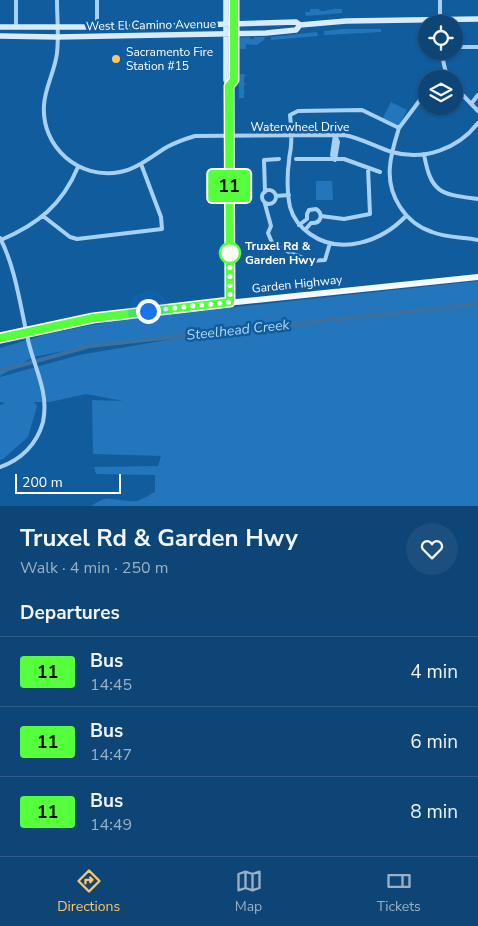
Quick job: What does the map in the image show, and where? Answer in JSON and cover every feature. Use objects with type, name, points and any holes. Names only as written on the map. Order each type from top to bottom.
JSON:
[{"type":"main road","points":[[226,0],[226,80],[229,86],[230,302]]},
{"type":"main road","points":[[229,86],[234,80],[234,0]]},
{"type":"main road","name":"West El Camino Avenue","points":[[463,20],[478,19]]},
{"type":"main road","name":"West El Camino Avenue","points":[[0,27],[57,28],[296,22],[300,25],[346,21],[418,21]]},
{"type":"main road","name":"West El Camino Avenue","points":[[0,36],[234,34],[290,30],[297,29],[300,25]]},
{"type":"main road","name":"Garden Highway","points":[[0,338],[111,316],[478,277]]},
{"type":"street","points":[[16,0],[16,27]]},
{"type":"street","points":[[0,467],[19,458],[34,442],[42,424],[44,407],[9,260],[0,239],[24,229],[43,216],[66,190],[78,167],[62,155],[54,144],[44,119],[44,98],[56,61],[57,0]]},
{"type":"street","points":[[97,0],[98,27]]},
{"type":"street","points":[[440,0],[440,15]]},
{"type":"street","points":[[463,47],[478,47]]},
{"type":"street","points":[[471,104],[478,95]]},
{"type":"street","points":[[463,96],[478,111]]},
{"type":"street","points":[[418,103],[399,128],[392,152],[389,173],[391,187],[398,205],[406,216],[433,233],[478,240]]},
{"type":"street","points":[[399,128],[362,110],[298,111],[290,115],[289,195],[292,212],[300,225],[318,239],[330,243],[348,245],[370,240],[393,228],[406,216]]},
{"type":"street","name":"Waterwheel Drive","points":[[78,167],[91,172],[112,174],[123,172],[141,164],[168,146],[195,136],[335,135],[352,137],[392,152],[410,155],[424,154],[452,146],[470,133],[478,123]]},
{"type":"street","points":[[335,135],[338,142],[335,160]]},
{"type":"street","points":[[424,154],[428,176],[436,187],[451,195],[478,200]]},
{"type":"street","points":[[279,159],[264,160],[265,192],[262,195],[262,200],[265,204],[271,226],[268,233],[273,245],[310,261],[325,260],[330,243]]},
{"type":"street","points":[[296,159],[344,159],[380,172]]},
{"type":"street","points":[[43,216],[70,237],[77,239],[162,229],[161,216],[141,164]]},
{"type":"street","points":[[321,216],[344,219],[370,214],[368,168]]},
{"type":"street","points":[[265,192],[269,190],[276,196]]},
{"type":"street","points":[[276,196],[289,195]]},
{"type":"street","points":[[265,204],[275,201],[276,196]]},
{"type":"street","points":[[300,225],[307,219],[308,212],[311,209],[318,210],[321,216]]},
{"type":"street","points":[[305,230],[311,223],[319,221],[321,216]]},
{"type":"shaded area","points":[[335,7],[336,9],[342,9],[342,13],[306,16],[305,12],[310,12],[310,9],[326,11],[335,9]]},
{"type":"shaded area","points":[[381,29],[381,32],[324,35],[324,31]]},
{"type":"shaded area","points":[[317,32],[318,36],[271,40],[271,37]]},
{"type":"shaded area","points":[[250,37],[250,39],[254,39],[254,37],[265,37],[257,45],[246,44],[246,49],[239,49],[240,38]]},
{"type":"shaded area","points":[[239,74],[246,76],[244,77],[244,83],[246,84],[244,85],[244,91],[246,91],[244,92],[244,98],[239,98]]},
{"type":"shaded area","points":[[391,102],[407,110],[399,126],[383,118]]},
{"type":"shaded area","points":[[316,181],[332,181],[333,200],[316,200]]},
{"type":"shaded area","points":[[478,281],[478,506],[92,506],[108,499],[136,501],[155,492],[155,475],[96,474],[94,467],[158,466],[161,456],[93,454],[92,400],[123,401],[86,394],[50,402],[34,402],[37,406],[28,437],[0,460],[0,405],[5,403],[0,402],[0,377],[79,355],[219,331],[90,346],[33,357],[0,376],[0,348],[47,334],[123,319]]},
{"type":"waterway","name":"Steelhead Creek","points":[[0,371],[90,346],[478,304]]},
{"type":"bus line","name":"11","points":[[0,338],[93,318],[230,302],[229,86],[234,80],[234,0]]},
{"type":"place","name":"Sacramento Fire Station #15","points":[[116,59]]},
{"type":"place","name":"Truxel Rd & Garden Hwy","points":[[230,253]]},
{"type":"route","points":[[148,311],[230,302],[230,253]]}]
